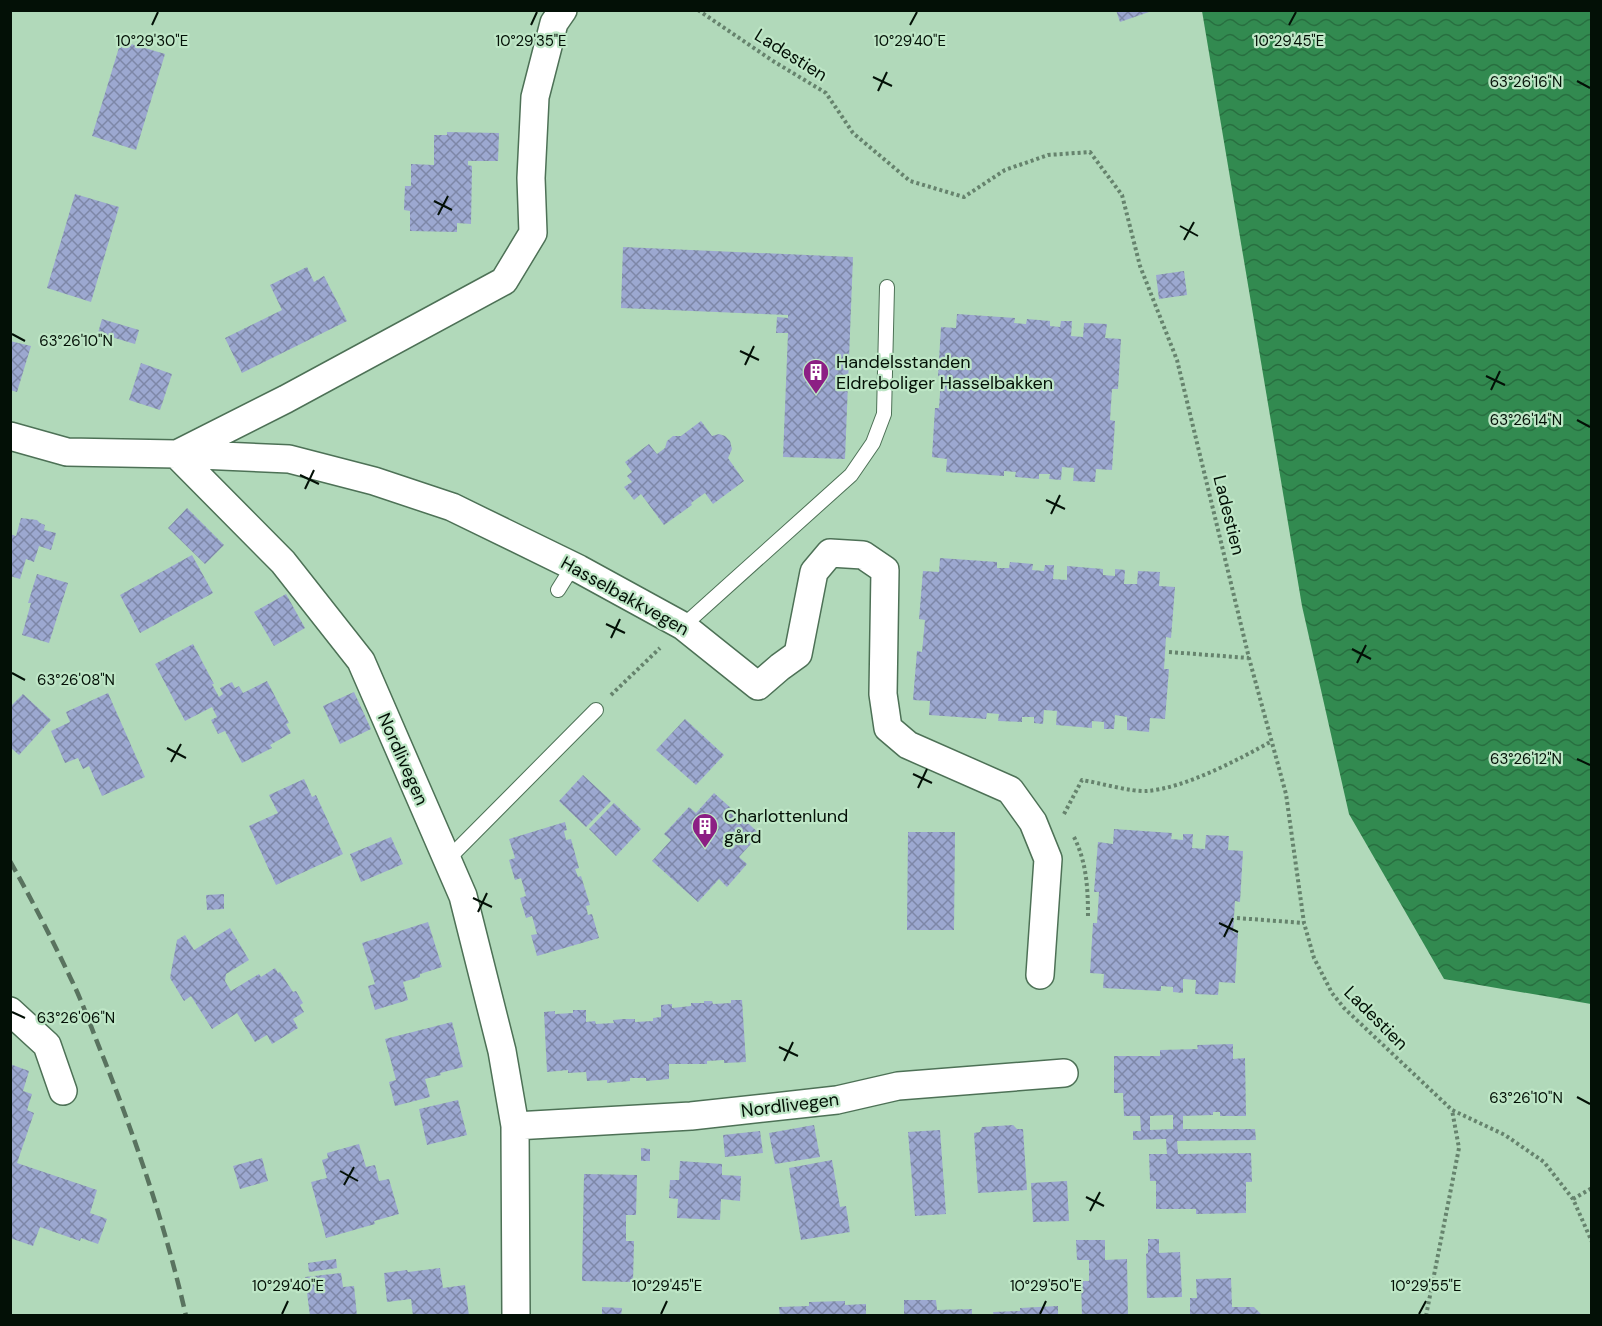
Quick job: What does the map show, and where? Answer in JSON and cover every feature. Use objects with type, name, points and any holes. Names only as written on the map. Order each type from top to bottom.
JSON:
[{"type":"street","name":"Hasselbakkvegen","points":[[176,454],[286,399],[504,281],[533,233],[531,178],[535,97],[554,23],[563,10]]},
{"type":"street","name":"Hasselbakkvegen","points":[[10,436],[67,452],[288,459],[374,482],[452,507],[468,522],[573,566],[683,626],[758,686],[798,654],[814,572],[830,553],[863,555],[885,570],[883,694],[888,728],[908,745],[1010,790],[1033,822],[1048,859],[1040,975]]},
{"type":"street","name":"Nordlivegen","points":[[176,454],[283,562],[361,661],[463,896],[500,1040],[515,1126],[516,1316]]},
{"type":"street","points":[[10,1011],[47,1045],[63,1091]]},
{"type":"street","name":"Nordlivegen","points":[[515,1126],[691,1116],[837,1100],[898,1086],[1064,1072]]},
{"type":"lane","points":[[683,626],[851,476],[873,443],[884,414],[887,287]]},
{"type":"lane","points":[[558,590],[573,566]]},
{"type":"lane","points":[[447,859],[596,710]]},
{"type":"path","name":"Ladestien","points":[[698,10],[773,61],[826,93],[853,133],[910,181],[964,197],[1005,170],[1048,155],[1089,152],[1122,195],[1140,266],[1177,360],[1286,794],[1304,923],[1314,958],[1332,993],[1344,1008],[1452,1110],[1505,1135],[1544,1162],[1573,1199],[1592,1242]]},
{"type":"path","points":[[596,710],[683,626]]},
{"type":"path","points":[[1170,652],[1250,658]]},
{"type":"path","points":[[1063,814],[1082,780],[1144,791],[1170,787],[1214,770],[1272,741]]},
{"type":"path","points":[[1236,918],[1304,923]]},
{"type":"path","points":[[1426,1316],[1459,1148],[1452,1110]]},
{"type":"path","points":[[1573,1199],[1592,1188]]},
{"type":"water","points":[[1202,11],[1591,11],[1591,1004],[1444,979],[1349,814],[1302,606]]},
{"type":"building","points":[[1116,10],[1152,10],[1152,11],[1120,22]]},
{"type":"building","points":[[121,41],[165,54],[136,150],[92,136]]},
{"type":"building","points":[[447,132],[499,133],[498,161],[468,161],[468,165],[472,166],[471,224],[457,223],[457,232],[410,231],[410,211],[404,210],[405,186],[411,186],[411,164],[434,165],[434,135],[447,135]]},
{"type":"building","points":[[75,194],[119,207],[91,302],[47,288]]},
{"type":"building","name":"Handelsstanden Eldreboliger Hasselbakken","points":[[623,247],[853,257],[845,459],[783,457],[788,333],[776,333],[777,317],[788,318],[788,315],[621,308]]},
{"type":"building","points":[[307,267],[314,282],[324,276],[347,321],[242,373],[225,338],[282,310],[270,285]]},
{"type":"building","points":[[1184,271],[1187,295],[1159,299],[1156,275]]},
{"type":"building","points":[[957,314],[1015,318],[1014,323],[1026,324],[1027,319],[1050,321],[1050,326],[1060,327],[1061,321],[1072,321],[1071,336],[1083,337],[1084,323],[1107,324],[1105,338],[1121,339],[1118,389],[1112,389],[1110,420],[1115,421],[1112,470],[1096,469],[1095,482],[1073,481],[1074,468],[1062,467],[1061,480],[1049,479],[1050,474],[1039,474],[1039,479],[1015,477],[1016,472],[1004,471],[1004,476],[946,472],[947,459],[932,457],[935,408],[939,408],[941,327],[956,328]]},
{"type":"building","points":[[102,319],[139,330],[135,344],[98,333]]},
{"type":"building","points":[[10,341],[31,346],[17,392],[10,390]]},
{"type":"building","points":[[141,363],[172,374],[160,410],[129,400]]},
{"type":"building","points":[[701,421],[712,436],[719,434],[730,441],[732,449],[728,458],[744,481],[713,504],[705,493],[664,525],[641,494],[634,500],[624,487],[632,482],[627,476],[632,472],[625,462],[649,444],[657,454],[665,448],[667,441],[673,436],[681,436]]},
{"type":"building","points":[[187,508],[224,545],[205,564],[168,528]]},
{"type":"building","points":[[21,518],[37,520],[45,525],[44,530],[56,533],[51,550],[39,546],[34,562],[26,559],[20,579],[10,576],[10,534],[16,536]]},
{"type":"building","points":[[192,555],[213,593],[140,633],[120,595]]},
{"type":"building","points":[[940,558],[997,562],[997,568],[1009,568],[1010,562],[1033,564],[1032,570],[1044,571],[1045,565],[1054,565],[1053,579],[1067,580],[1067,566],[1103,569],[1103,575],[1115,576],[1115,569],[1125,570],[1124,584],[1137,584],[1138,571],[1160,572],[1159,586],[1175,587],[1171,638],[1166,637],[1164,669],[1169,669],[1165,719],[1150,718],[1149,732],[1127,730],[1127,717],[1115,715],[1114,729],[1104,729],[1104,722],[1092,721],[1092,728],[1056,725],[1057,711],[1044,710],[1043,724],[1034,723],[1034,717],[1022,717],[1022,722],[998,721],[999,714],[987,713],[986,719],[929,715],[930,701],[913,700],[917,651],[922,652],[925,620],[919,619],[923,571],[939,572]]},
{"type":"building","points":[[37,574],[68,583],[49,643],[22,635],[31,603],[28,603]]},
{"type":"building","points":[[286,594],[305,628],[274,646],[254,612]]},
{"type":"building","points":[[193,644],[219,697],[223,694],[220,688],[232,682],[235,688],[239,686],[243,693],[267,681],[289,723],[286,724],[291,733],[270,745],[272,748],[242,763],[225,731],[218,734],[211,720],[217,717],[212,707],[185,721],[155,664]]},
{"type":"building","points":[[354,692],[371,729],[340,744],[323,706]]},
{"type":"building","points":[[108,693],[145,777],[102,796],[89,766],[83,769],[78,758],[65,763],[51,731],[70,722],[66,712]]},
{"type":"building","points":[[23,694],[51,720],[19,755],[10,747],[10,707]]},
{"type":"building","points":[[685,719],[724,755],[696,785],[656,750]]},
{"type":"building","points":[[583,775],[611,801],[586,827],[559,801]]},
{"type":"building","points":[[304,779],[312,797],[316,795],[343,854],[276,885],[249,826],[278,813],[269,795]]},
{"type":"building","name":"Charlottenlund gård","points":[[714,793],[760,834],[739,857],[747,864],[727,887],[719,879],[698,902],[652,861],[671,840],[664,834],[689,807],[696,813]]},
{"type":"building","points":[[614,803],[641,829],[616,856],[589,829]]},
{"type":"building","points":[[565,822],[566,840],[571,839],[579,868],[575,869],[578,877],[581,876],[590,905],[586,906],[588,915],[592,914],[599,938],[537,956],[531,935],[537,934],[532,916],[526,918],[520,898],[526,896],[521,878],[515,880],[509,860],[515,858],[509,839]]},
{"type":"building","points":[[1114,829],[1172,833],[1171,839],[1183,840],[1183,834],[1193,834],[1192,848],[1205,849],[1206,835],[1229,836],[1228,850],[1243,851],[1240,902],[1235,901],[1233,932],[1238,933],[1235,983],[1219,982],[1218,995],[1195,994],[1196,980],[1183,979],[1183,993],[1173,992],[1173,987],[1161,986],[1161,991],[1103,988],[1104,974],[1090,973],[1093,923],[1097,923],[1099,892],[1094,892],[1098,842],[1113,844]]},
{"type":"building","points":[[908,832],[955,832],[954,930],[907,930]]},
{"type":"building","points":[[391,837],[403,864],[361,882],[350,854]]},
{"type":"building","points":[[224,894],[224,909],[207,910],[206,895]]},
{"type":"building","points":[[428,922],[442,967],[403,982],[408,1000],[375,1010],[368,986],[375,984],[362,943]]},
{"type":"building","points":[[230,928],[249,960],[226,974],[225,981],[231,991],[259,974],[261,977],[275,968],[293,992],[296,991],[303,1003],[300,1005],[304,1012],[293,1019],[298,1028],[272,1044],[267,1035],[255,1042],[237,1013],[212,1029],[191,996],[184,1001],[170,978],[177,940],[185,935],[194,950]]},
{"type":"building","points":[[731,1000],[742,1000],[746,1062],[724,1063],[724,1060],[707,1061],[707,1064],[669,1064],[669,1079],[646,1081],[646,1078],[630,1078],[630,1081],[607,1083],[607,1080],[587,1081],[586,1072],[568,1073],[568,1070],[547,1072],[544,1012],[555,1011],[555,1014],[586,1010],[586,1022],[595,1021],[596,1024],[614,1023],[613,1020],[623,1019],[635,1019],[635,1022],[653,1021],[653,1018],[661,1017],[661,1005],[672,1004],[672,1008],[691,1006],[691,1003],[704,1003],[704,1001],[712,1001],[713,1004],[731,1003]]},
{"type":"building","points":[[452,1022],[463,1067],[425,1079],[430,1097],[395,1106],[389,1082],[396,1080],[385,1039]]},
{"type":"building","points":[[1233,1044],[1233,1059],[1245,1058],[1246,1116],[1220,1116],[1220,1112],[1213,1112],[1213,1115],[1183,1116],[1183,1129],[1255,1129],[1256,1140],[1177,1141],[1178,1154],[1251,1153],[1252,1182],[1246,1182],[1246,1213],[1196,1214],[1196,1209],[1156,1209],[1156,1181],[1150,1181],[1149,1154],[1167,1154],[1166,1139],[1133,1140],[1133,1131],[1141,1131],[1140,1116],[1124,1116],[1123,1093],[1114,1093],[1114,1056],[1160,1056],[1160,1050],[1198,1049],[1197,1045]],"holes":[[[1173,1115],[1173,1129],[1150,1130],[1150,1116]]]},
{"type":"building","points":[[10,1064],[29,1071],[23,1091],[32,1094],[27,1110],[34,1113],[17,1163],[97,1190],[90,1213],[107,1219],[98,1244],[81,1238],[80,1241],[40,1227],[33,1246],[10,1238]]},
{"type":"building","points":[[458,1100],[467,1135],[427,1145],[419,1109]]},
{"type":"building","points":[[814,1125],[820,1157],[775,1164],[769,1133]]},
{"type":"building","points":[[1013,1125],[1017,1129],[1023,1129],[1027,1190],[978,1193],[974,1133],[980,1132],[982,1127]]},
{"type":"building","points":[[940,1130],[946,1214],[915,1216],[908,1132]]},
{"type":"building","points":[[760,1131],[763,1153],[725,1157],[723,1135]]},
{"type":"building","points":[[359,1144],[366,1167],[375,1165],[379,1181],[389,1179],[399,1214],[374,1221],[375,1224],[326,1238],[311,1182],[327,1178],[322,1160],[328,1158],[327,1153]]},
{"type":"building","points":[[641,1148],[650,1149],[650,1161],[641,1161]]},
{"type":"building","points":[[262,1158],[268,1181],[240,1189],[233,1166]]},
{"type":"building","points":[[832,1160],[840,1207],[846,1206],[850,1232],[801,1240],[789,1168]]},
{"type":"building","points":[[680,1161],[722,1164],[722,1175],[741,1176],[740,1201],[721,1199],[720,1220],[677,1218],[678,1199],[669,1198],[670,1180],[679,1180]]},
{"type":"building","points":[[584,1174],[637,1175],[636,1215],[626,1215],[626,1241],[634,1241],[633,1282],[582,1281]]},
{"type":"building","points":[[1067,1181],[1069,1221],[1033,1222],[1031,1183]]},
{"type":"building","points":[[1148,1239],[1159,1239],[1159,1253],[1180,1252],[1182,1297],[1147,1298]]},
{"type":"building","points":[[1076,1240],[1105,1240],[1105,1260],[1127,1259],[1128,1316],[1082,1316],[1081,1281],[1089,1281],[1089,1260],[1077,1260]]},
{"type":"building","points":[[336,1259],[337,1268],[309,1272],[308,1263]]},
{"type":"building","points":[[440,1268],[443,1288],[465,1285],[469,1316],[413,1316],[411,1299],[387,1302],[384,1273]]},
{"type":"building","points":[[341,1273],[343,1287],[354,1286],[357,1316],[310,1316],[305,1277]]},
{"type":"building","points":[[1231,1278],[1232,1307],[1254,1307],[1263,1316],[1190,1316],[1190,1298],[1197,1298],[1196,1279]]},
{"type":"building","points":[[904,1300],[936,1300],[937,1310],[972,1309],[972,1316],[904,1316]]},
{"type":"building","points":[[845,1301],[845,1305],[866,1304],[866,1316],[780,1316],[779,1307],[809,1306],[809,1302]]},
{"type":"building","points":[[1058,1306],[1058,1316],[994,1316],[993,1312],[1020,1311],[1020,1308]]},
{"type":"building","points":[[602,1307],[622,1308],[621,1316],[602,1316]]},
{"type":"railway","points":[[10,861],[76,989],[104,1059],[150,1186],[186,1316]]},
{"type":"place","name":"Handelsstanden Eldreboliger Hasselbakken","points":[[816,395]]},
{"type":"place","name":"Charlottenlund gård","points":[[705,849]]}]
